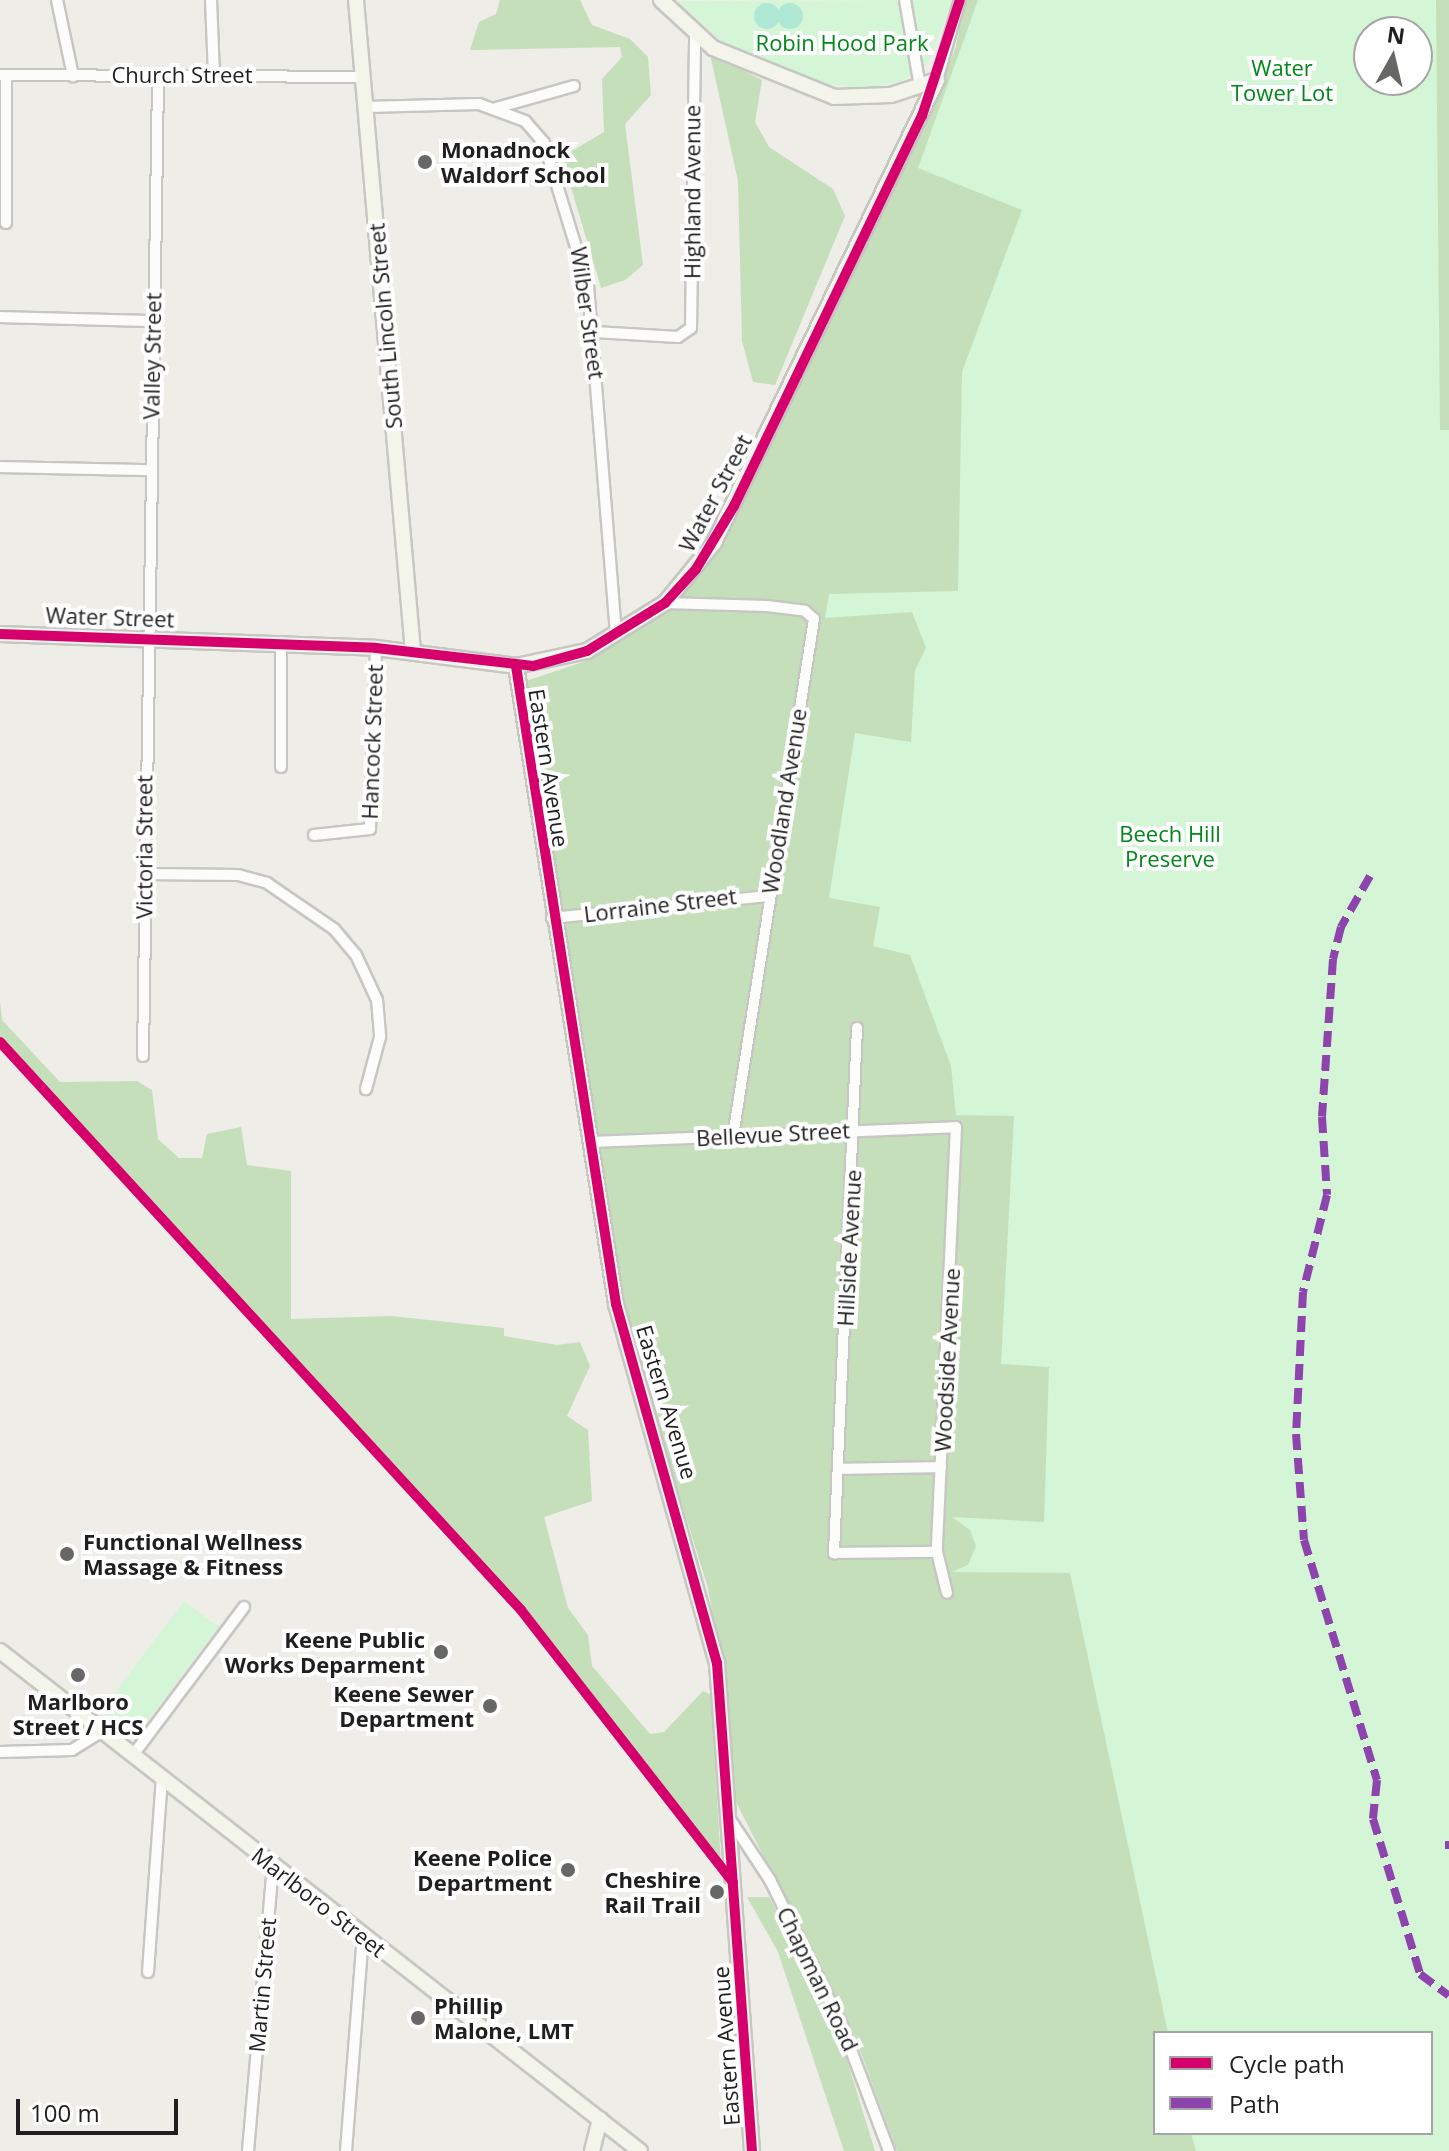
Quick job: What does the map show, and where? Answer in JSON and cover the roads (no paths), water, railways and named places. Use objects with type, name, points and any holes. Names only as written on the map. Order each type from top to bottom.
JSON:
[{"type":"street","points":[[57,0],[73,76]]},
{"type":"street","points":[[211,0],[214,75]]},
{"type":"street","name":"South Lincoln Street","points":[[356,0],[413,651]]},
{"type":"street","points":[[661,0],[695,35],[749,66],[834,97],[874,98],[937,80],[960,0]]},
{"type":"street","points":[[905,0],[920,87]]},
{"type":"street","name":"Highland Avenue","points":[[595,332],[676,336],[691,328],[695,35]]},
{"type":"street","points":[[3,75],[6,223]]},
{"type":"street","name":"Church Street","points":[[3,75],[363,77]]},
{"type":"street","name":"Valley Street","points":[[146,638],[158,75]]},
{"type":"street","name":"Water Street","points":[[0,634],[281,642],[413,651],[516,666],[570,658],[616,633],[665,603],[696,569],[734,506],[937,80]]},
{"type":"street","points":[[496,108],[574,86]]},
{"type":"street","name":"Wilber Street","points":[[366,107],[496,108],[537,132],[555,166],[595,332],[616,633]]},
{"type":"street","points":[[0,317],[153,321]]},
{"type":"street","points":[[0,467],[149,470]]},
{"type":"street","name":"Woodland Avenue","points":[[665,603],[813,614],[733,1136]]},
{"type":"street","name":"Victoria Street","points":[[143,1056],[146,638]]},
{"type":"street","points":[[281,642],[281,767]]},
{"type":"street","name":"Hancock Street","points":[[314,835],[370,829],[376,648]]},
{"type":"street","name":"Eastern Avenue","points":[[516,666],[552,918],[624,1336],[711,1633],[752,2151]]},
{"type":"street","points":[[144,874],[238,875],[267,883],[334,929],[356,955],[377,1000],[380,1037],[366,1089]]},
{"type":"street","name":"Lorraine Street","points":[[552,918],[768,896]]},
{"type":"street","name":"Hillside Avenue","points":[[857,1028],[855,1130],[834,1553],[937,1552]]},
{"type":"street","name":"Bellevue Street","points":[[590,1142],[956,1127]]},
{"type":"street","name":"Woodside Avenue","points":[[947,1593],[937,1552],[956,1127]]},
{"type":"street","points":[[838,1469],[941,1467]]},
{"type":"street","points":[[133,1755],[244,1607]]},
{"type":"street","name":"Marlboro Street","points":[[0,1651],[273,1868],[640,2151]]},
{"type":"street","points":[[0,1752],[72,1750],[102,1731]]},
{"type":"street","points":[[148,1972],[162,1778]]},
{"type":"street","name":"Chapman Road","points":[[727,1816],[770,1880],[842,2026],[889,2151]]},
{"type":"street","name":"Martin Street","points":[[248,2151],[273,1868]]},
{"type":"street","points":[[346,2151],[363,1936]]},
{"type":"street","points":[[592,2151],[600,2119]]},
{"type":"place","name":"Monadnock Waldorf School","points":[[425,162]]},
{"type":"place","name":"Functional Wellness Massage & Fitness","points":[[67,1554]]},
{"type":"place","name":"Keene Public Works Deparment","points":[[441,1652]]},
{"type":"place","name":"Marlboro Street / HCS","points":[[78,1675]]},
{"type":"place","name":"Keene Sewer Department","points":[[490,1706]]},
{"type":"place","name":"Keene Police Department","points":[[568,1870]]},
{"type":"place","name":"Cheshire Rail Trail","points":[[717,1892]]},
{"type":"place","name":"Phillip Malone, LMT","points":[[418,2018]]},
{"type":"park label","name":"Robin Hood Park","points":[[842,43]]},
{"type":"park label","name":"Water Tower Lot","points":[[1282,80]]},
{"type":"park label","name":"Beech Hill Preserve","points":[[1170,846]]}]
